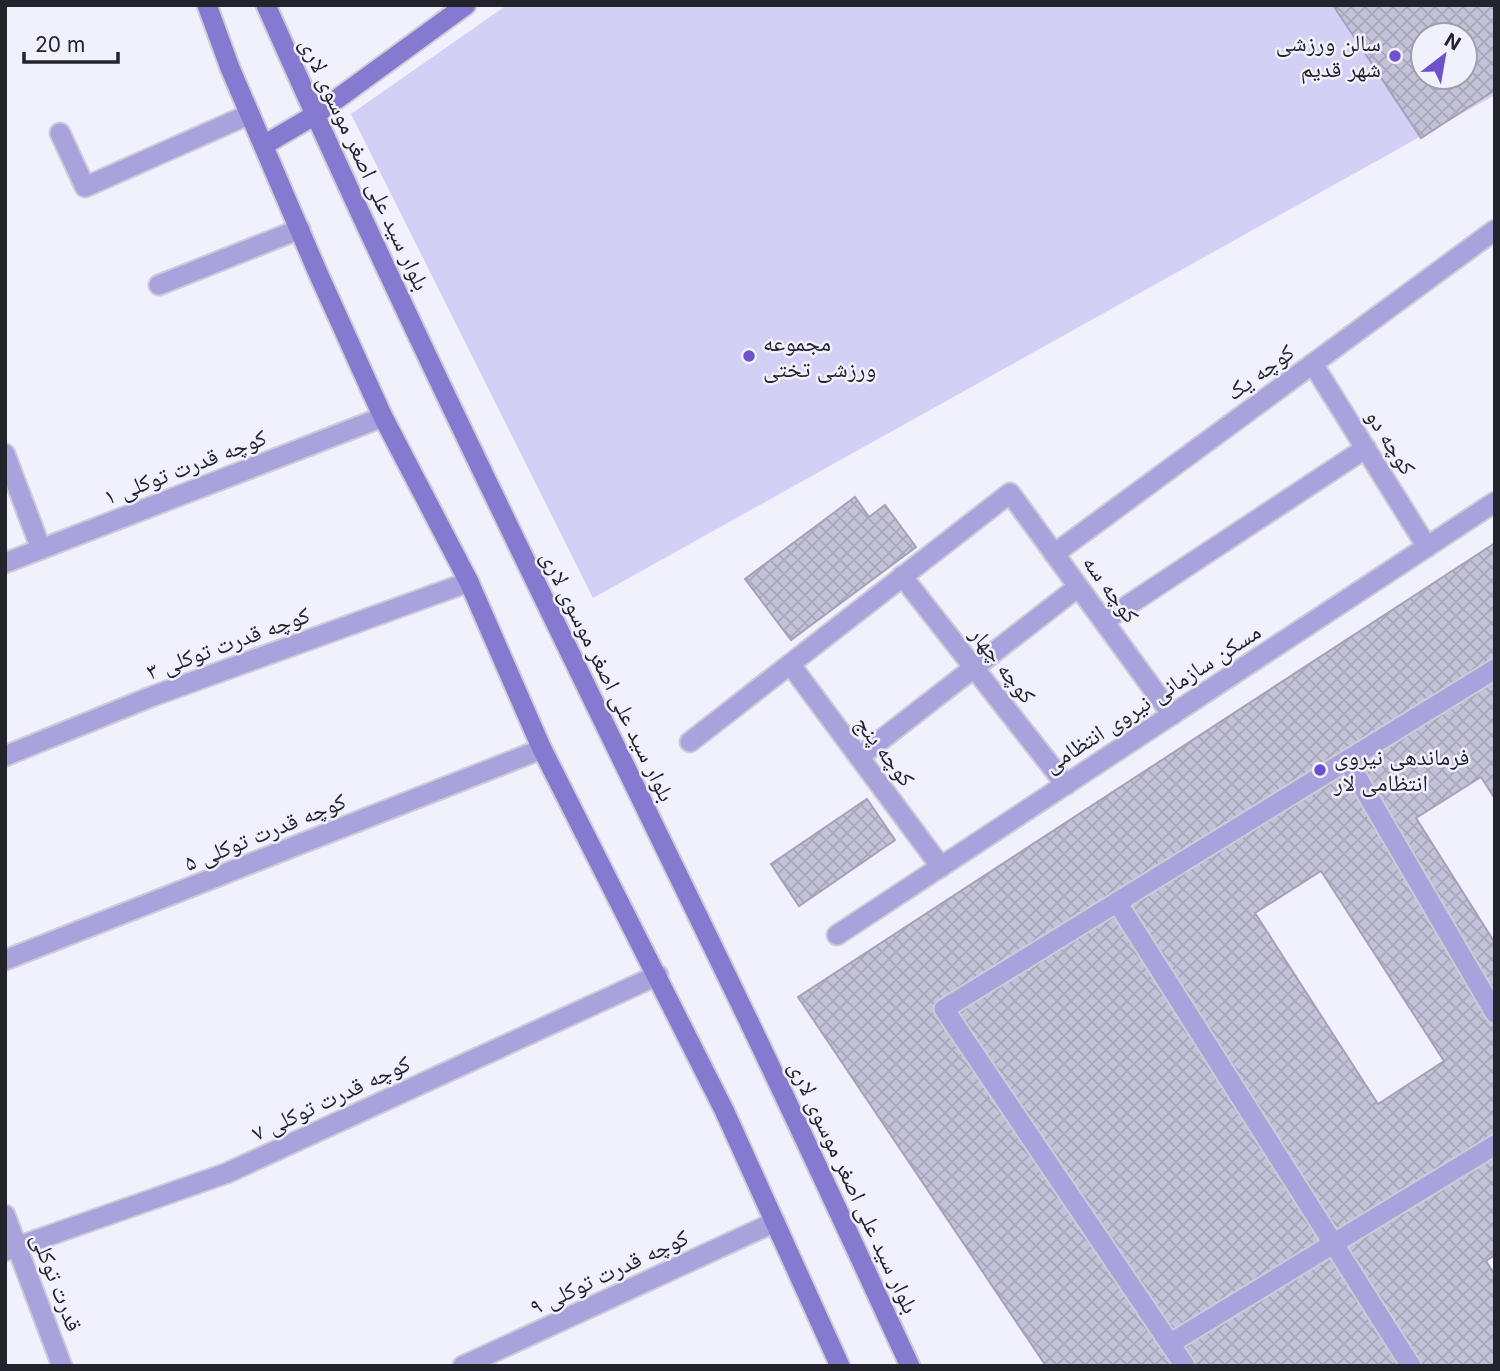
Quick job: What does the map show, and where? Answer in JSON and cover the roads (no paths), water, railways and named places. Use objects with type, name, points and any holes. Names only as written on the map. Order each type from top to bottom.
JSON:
[{"type":"main road","points":[[207,5],[250,114],[383,417],[469,582],[542,749],[724,1110],[840,1366]]},
{"type":"main road","name":"بلوار سید علی اصغر موسوی لاری","points":[[266,5],[463,433],[749,1022],[910,1366]]},
{"type":"main road","points":[[264,145],[315,116],[466,5]]},
{"type":"street","points":[[60,133],[85,187],[250,114]]},
{"type":"street","points":[[159,285],[300,229]]},
{"type":"street","name":"کوچه یک","points":[[1054,554],[1495,230]]},
{"type":"street","name":"کوچه دو","points":[[1313,364],[1427,547]]},
{"type":"street","name":"کوچه قدرت توکلی ۱","points":[[5,563],[383,417]]},
{"type":"street","points":[[1104,621],[1366,448]]},
{"type":"street","points":[[5,454],[41,549]]},
{"type":"street","name":"کوچه سه","points":[[902,576],[1010,492],[1172,715]]},
{"type":"street","name":"مسکن سازمانی نیروی انتظامی","points":[[837,935],[1495,502]]},
{"type":"street","points":[[690,742],[902,576]]},
{"type":"street","name":"کوچه چهار","points":[[902,576],[1066,785]]},
{"type":"street","name":"کوچه قدرت توکلی ۳","points":[[5,756],[153,696],[469,582]]},
{"type":"street","points":[[859,757],[1079,587]]},
{"type":"street","name":"کوچه پنج","points":[[790,664],[942,867]]},
{"type":"street","points":[[1185,1366],[944,1009],[1495,669]]},
{"type":"street","name":"کوچه قدرت توکلی ۵","points":[[5,960],[542,749]]},
{"type":"street","points":[[1347,760],[1495,1013]]},
{"type":"street","points":[[1117,902],[1411,1366]]},
{"type":"street","name":"کوچه قدرت توکلی ۷","points":[[11,1249],[227,1173],[658,975]]},
{"type":"street","points":[[1171,1343],[1495,1145]]},
{"type":"street","name":"قدرت توکلی","points":[[5,1215],[11,1249],[62,1366]]},
{"type":"street","name":"کوچه قدرت توکلی ۹","points":[[463,1366],[775,1222]]},
{"type":"place","name":"سالن ورزشی شهر قدیم","points":[[1395,56]]},
{"type":"place","name":"مجموعه ورزشی تختی","points":[[749,356]]},
{"type":"place","name":"فرماندهی نیروی انتظامی لار","points":[[1320,770]]}]
